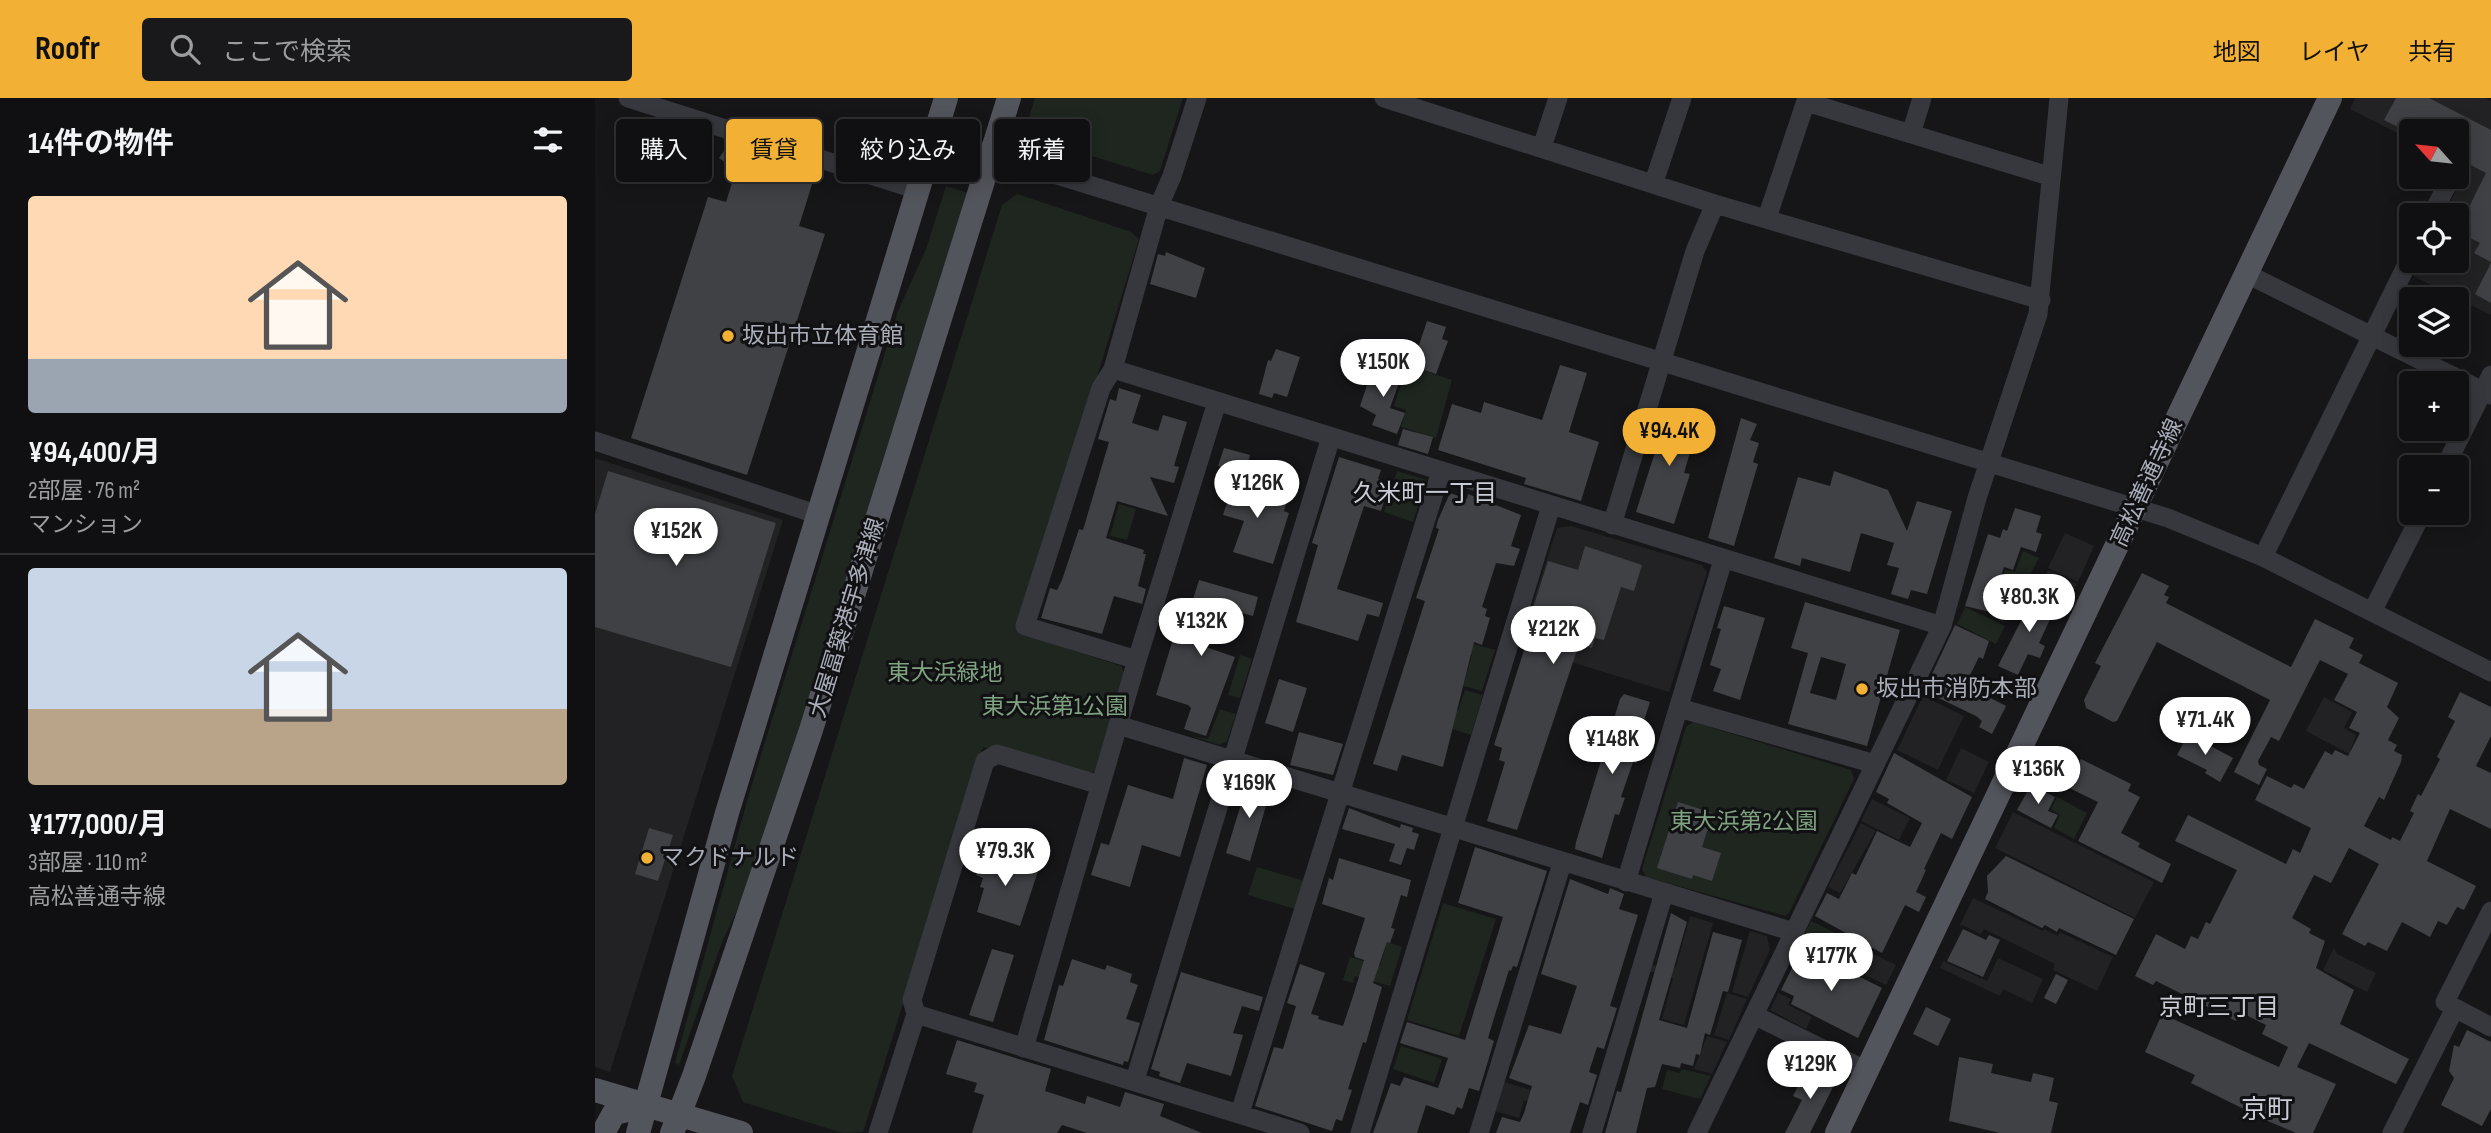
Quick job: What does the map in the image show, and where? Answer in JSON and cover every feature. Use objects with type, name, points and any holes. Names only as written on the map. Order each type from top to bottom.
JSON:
[{"type":"main road","points":[[940,119],[946,98]]},
{"type":"main road","name":"大屋冨築港宇多津線","points":[[675,1124],[811,730],[1009,98]]},
{"type":"main road","name":"高松善通寺線","points":[[1837,1133],[2330,98]]},
{"type":"main road","points":[[638,1133],[727,813],[920,182]]},
{"type":"main road","points":[[595,1090],[647,1106],[675,1124],[697,1133]]},
{"type":"main road","points":[[603,1133],[614,1113],[647,1106]]},
{"type":"main road","points":[[675,1124],[741,1133]]},
{"type":"street","points":[[628,98],[918,190]]},
{"type":"street","points":[[1137,660],[1025,626],[1101,388],[1112,369],[1159,206],[1172,176],[1197,98]]},
{"type":"street","points":[[1384,98],[1438,106],[1542,147],[1715,204],[2041,300]]},
{"type":"street","points":[[1542,147],[1557,98]]},
{"type":"street","points":[[1654,182],[1682,98]]},
{"type":"street","points":[[1911,134],[1922,98]]},
{"type":"street","points":[[1697,1133],[1942,626],[1989,463],[2041,300],[2049,176],[2059,98]]},
{"type":"street","points":[[1767,218],[1806,100],[2049,176]]},
{"type":"street","points":[[980,150],[2135,507],[2263,557],[2491,672]]},
{"type":"street","points":[[1612,525],[1696,251],[1715,204]]},
{"type":"street","points":[[2263,557],[2403,273]]},
{"type":"street","points":[[2247,274],[2372,336],[2488,387],[2451,455]]},
{"type":"street","points":[[1112,369],[1942,626]]},
{"type":"street","points":[[1024,1048],[1137,660],[1217,402]]},
{"type":"street","points":[[1135,1080],[1331,437]]},
{"type":"street","points":[[595,440],[818,515]]},
{"type":"street","points":[[1240,1113],[1343,792],[1441,471]]},
{"type":"street","points":[[1360,1133],[1551,506]]},
{"type":"street","points":[[2372,611],[2416,525]]},
{"type":"street","points":[[1626,882],[1723,560]]},
{"type":"street","points":[[1679,708],[1874,764]]},
{"type":"street","points":[[1118,725],[1794,932]]},
{"type":"street","points":[[878,1133],[916,1014],[912,1000],[985,761],[997,754],[1100,785]]},
{"type":"street","points":[[1479,1133],[1562,863]]},
{"type":"street","points":[[1592,1133],[1664,893]]},
{"type":"street","points":[[2445,1002],[2491,911]]},
{"type":"street","points":[[2392,1133],[2455,1008],[2491,1027]]},
{"type":"street","points":[[916,1014],[1300,1133]]},
{"type":"street","points":[[1754,1015],[1867,1071]]},
{"type":"shaded area","points":[[2355,98],[2486,98],[2491,101],[2491,315],[2469,304],[2469,287],[2435,287],[2413,276],[2415,273],[2469,273],[2469,203],[2450,203],[2457,189],[2469,189],[2469,119],[2399,119],[2399,134],[2350,109]]},
{"type":"shaded area","points":[[595,458],[783,520],[610,1072],[595,1067]]},
{"type":"shaded area","points":[[1571,526],[1702,565],[1707,573],[1669,692],[1519,646],[1557,528]]},
{"type":"shaded area","points":[[2065,533],[2094,546],[2078,582],[2048,568]]},
{"type":"shaded area","points":[[2048,570],[2077,584],[2068,601],[2039,587]]},
{"type":"shaded area","points":[[1923,696],[1964,716],[1938,770],[1897,750]]},
{"type":"shaded area","points":[[2324,697],[2352,712],[2344,728],[2356,735],[2349,754],[2306,731]]},
{"type":"shaded area","points":[[1961,748],[1989,762],[1974,793],[1946,780]]},
{"type":"shaded area","points":[[1872,799],[1910,818],[1899,840],[1861,821]]},
{"type":"shaded area","points":[[2013,812],[2154,882],[2135,918],[1995,848]]},
{"type":"shaded area","points":[[1861,823],[1876,831],[1840,893],[1828,887]]},
{"type":"shaded area","points":[[1973,898],[2043,931],[2044,929],[2058,936],[2060,932],[2113,957],[2097,991],[2053,970],[2055,964],[1984,929],[1981,934],[1962,925],[1959,927]]},
{"type":"shaded area","points":[[1690,916],[1713,923],[1684,1025],[1662,1019],[1673,978],[1649,971],[1651,965],[1676,967]]},
{"type":"shaded area","points":[[1750,931],[1767,936],[1770,950],[1748,997],[1732,992]]},
{"type":"shaded area","points":[[1861,948],[1896,965],[1886,985],[1851,968]]},
{"type":"shaded area","points":[[2334,948],[2337,954],[2376,973],[2367,992],[2323,970]]},
{"type":"shaded area","points":[[1998,958],[2043,979],[2032,1003],[2003,989],[2000,996],[1940,968],[1943,961],[1987,981]]},
{"type":"shaded area","points":[[1727,993],[1747,999],[1729,1040],[1714,1035]]},
{"type":"shaded area","points":[[1778,993],[1791,999],[1788,1005],[1812,1017],[1806,1029],[1770,1010]]},
{"type":"shaded area","points":[[1707,1036],[1727,1042],[1712,1074],[1694,1069]]},
{"type":"shaded area","points":[[1504,1082],[1544,1094],[1541,1105],[1524,1100],[1519,1118],[1495,1111]]},
{"type":"green space","points":[[1035,98],[1183,98],[1160,171],[1153,175],[1090,155],[1090,119],[1029,119]]},
{"type":"green space","points":[[946,186],[968,193],[778,806],[746,892],[722,942],[679,1065],[675,1063],[749,794],[898,311],[926,249]]},
{"type":"green space","name":"東大浜緑地","points":[[1017,194],[1131,232],[1139,239],[1019,633],[1121,666],[1124,672],[1095,771],[1087,775],[983,747],[863,1132],[843,1133],[743,1102],[732,1076],[1002,205]]},
{"type":"green space","points":[[1407,365],[1452,380],[1436,438],[1401,427],[1406,410],[1394,406]]},
{"type":"green space","points":[[1397,471],[1427,480],[1413,522],[1384,512]]},
{"type":"green space","points":[[1119,504],[1136,509],[1127,540],[1110,536]]},
{"type":"green space","points":[[2023,551],[2039,558],[2005,622],[1999,620],[2008,592],[1999,590],[2005,570],[2015,572]]},
{"type":"green space","points":[[1965,607],[2005,626],[1996,644],[1957,624]]},
{"type":"green space","points":[[1470,643],[1495,650],[1482,691],[1463,686],[1472,655],[1466,653]]},
{"type":"green space","points":[[1240,655],[1252,659],[1240,698],[1228,695]]},
{"type":"green space","points":[[1465,690],[1483,695],[1471,735],[1443,726],[1454,710],[1458,711]]},
{"type":"green space","points":[[1220,709],[1236,714],[1227,741],[1220,745],[1191,736],[1208,739]]},
{"type":"green space","name":"東大浜第2公園","points":[[1693,722],[1851,770],[1854,779],[1789,913],[1785,916],[1646,877],[1642,869],[1686,727]]},
{"type":"green space","points":[[2057,797],[2087,813],[2074,839],[2054,828],[2060,815],[2051,809]]},
{"type":"green space","points":[[1257,867],[1304,881],[1295,909],[1248,895]]},
{"type":"green space","points":[[1443,903],[1496,919],[1459,1036],[1407,1020]]},
{"type":"green space","points":[[1811,921],[1855,942],[1843,965],[1800,944]]},
{"type":"green space","points":[[1387,942],[1402,947],[1390,986],[1355,976],[1353,983],[1343,980],[1350,957],[1380,966]]},
{"type":"green space","points":[[1401,1046],[1442,1059],[1434,1083],[1393,1069]]},
{"type":"green space","points":[[1682,1069],[1711,1076],[1700,1099],[1662,1089],[1667,1070],[1680,1073]]},
{"type":"building","points":[[2396,98],[2429,98],[2491,130],[2491,262],[2474,253],[2480,243],[2469,237],[2469,207],[2486,173],[2469,164],[2469,119],[2399,119],[2399,128],[2384,120]]},
{"type":"building","name":"坂出市立体育館","points":[[726,148],[726,163],[719,158]]},
{"type":"building","name":"坂出市立体育館","points":[[732,182],[813,182],[799,226],[825,234],[747,475],[631,438],[708,197],[726,202]]},
{"type":"building","points":[[1166,252],[1205,268],[1196,298],[1150,284],[1158,254],[1165,256]]},
{"type":"building","points":[[2491,263],[2491,303],[2475,294]]},
{"type":"building","points":[[1427,321],[1446,327],[1442,339],[1448,341],[1436,374],[1412,366]]},
{"type":"building","points":[[1276,349],[1300,357],[1287,397],[1274,393],[1272,398],[1259,394],[1268,360],[1271,361]]},
{"type":"building","points":[[1374,364],[1402,374],[1390,408],[1405,413],[1397,434],[1372,425],[1376,415],[1360,406]]},
{"type":"building","points":[[1560,365],[1587,373],[1569,432],[1599,442],[1581,501],[1524,484],[1526,478],[1438,450],[1452,404],[1481,413],[1484,402],[1542,420]]},
{"type":"building","points":[[1119,388],[1141,395],[1132,423],[1158,431],[1163,415],[1187,422],[1174,466],[1179,467],[1174,483],[1150,477],[1168,516],[1117,501],[1106,538],[1144,550],[1143,554],[1146,554],[1138,586],[1146,589],[1142,604],[1114,596],[1102,634],[1041,618],[1050,588],[1057,590],[1079,529],[1083,530],[1109,442],[1098,439],[1110,399],[1116,401]]},
{"type":"building","points":[[1669,408],[1700,418],[1684,473],[1690,474],[1674,524],[1636,512]]},
{"type":"building","points":[[1741,418],[1757,424],[1750,440],[1759,443],[1753,462],[1758,464],[1734,546],[1708,538]]},
{"type":"building","points":[[1403,429],[1433,437],[1428,454],[1398,445]]},
{"type":"building","points":[[1224,448],[1250,455],[1245,473],[1218,466]]},
{"type":"building","points":[[1339,457],[1381,470],[1378,479],[1390,484],[1381,511],[1364,506],[1337,589],[1383,603],[1379,617],[1367,614],[1358,641],[1296,622],[1318,545],[1312,543]]},
{"type":"building","points":[[608,471],[776,523],[731,667],[595,627],[595,514]]},
{"type":"building","points":[[1834,471],[1888,490],[1907,531],[1917,501],[1952,511],[1927,594],[1911,590],[1908,599],[1891,594],[1899,568],[1887,565],[1894,543],[1861,533],[1850,572],[1802,558],[1800,566],[1774,558],[1798,477],[1830,486]]},
{"type":"building","points":[[1236,475],[1253,481],[1251,487],[1281,497],[1279,502],[1286,504],[1284,511],[1289,513],[1273,564],[1233,552],[1244,521],[1223,515]]},
{"type":"building","points":[[1450,493],[1467,499],[1468,494],[1521,515],[1511,546],[1520,549],[1514,566],[1496,563],[1482,607],[1487,609],[1485,616],[1490,618],[1482,645],[1474,642],[1443,767],[1402,755],[1397,771],[1373,764],[1425,601],[1416,598],[1439,529],[1436,528],[1438,520]]},
{"type":"building","points":[[2015,508],[2041,516],[2036,532],[2042,534],[2036,552],[2021,547],[2013,570],[2004,567],[1996,592],[2005,594],[1998,614],[1965,606],[1988,534],[2000,538],[2003,529],[2007,531]]},
{"type":"building","points":[[1585,546],[1642,565],[1634,591],[1621,587],[1604,640],[1595,638],[1592,648],[1579,644],[1517,830],[1487,821],[1505,762],[1499,760],[1502,748],[1494,745],[1530,631],[1526,630],[1548,561],[1578,570]]},
{"type":"building","points":[[2142,573],[2169,586],[2164,595],[2169,597],[2166,603],[2291,667],[2315,619],[2354,638],[2349,648],[2363,655],[2359,663],[2398,683],[2387,707],[2399,718],[2388,740],[2397,745],[2394,751],[2402,755],[2401,762],[2384,800],[2379,797],[2364,826],[2391,840],[2392,837],[2400,841],[2414,813],[2410,811],[2418,794],[2421,796],[2440,759],[2437,757],[2455,721],[2448,717],[2460,692],[2491,707],[2491,736],[2476,766],[2491,773],[2491,829],[2450,809],[2427,861],[2476,886],[2464,910],[2457,907],[2447,925],[2438,921],[2430,937],[2402,922],[2387,951],[2368,942],[2365,946],[2342,934],[2379,864],[2349,848],[2331,883],[2314,875],[2292,918],[2311,929],[2309,933],[2325,941],[2316,968],[2354,990],[2340,1024],[2409,1059],[2396,1084],[2309,1043],[2297,1067],[2336,1084],[2313,1133],[2296,1133],[2270,1122],[2191,1083],[2195,1075],[2145,1052],[2162,1014],[2279,1067],[2288,1047],[2262,1034],[2266,1025],[2240,1012],[2236,1021],[2156,981],[2153,985],[2135,976],[2156,934],[2185,949],[2191,936],[2198,939],[2206,922],[2210,924],[2237,870],[2175,841],[2188,815],[2286,864],[2293,849],[2300,853],[2311,828],[2255,800],[2267,776],[2291,788],[2294,784],[2304,789],[2325,751],[2332,755],[2335,750],[2348,756],[2360,733],[2349,728],[2357,712],[2334,700],[2348,674],[2320,660],[2279,741],[2271,737],[2258,761],[2259,765],[2267,769],[2259,785],[2234,772],[2270,700],[2157,642],[2117,721],[2113,722],[2086,708],[2084,700],[2101,666],[2095,663]]},
{"type":"building","points":[[1199,580],[1258,597],[1253,616],[1212,605],[1200,645],[1235,657],[1206,736],[1184,729],[1191,708],[1188,705],[1156,695],[1173,639],[1180,641]]},
{"type":"building","points":[[2040,591],[2059,600],[2039,643],[2045,646],[2040,658],[2028,654],[2018,675],[1998,666],[2027,609],[2030,611]]},
{"type":"building","points":[[1805,602],[1900,630],[1867,746],[1788,724],[1808,653],[1791,648]],"holes":[[[1821,657],[1846,664],[1836,700],[1810,693]]]},
{"type":"building","points":[[1724,606],[1765,618],[1740,700],[1713,691],[1721,669],[1710,665],[1721,629],[1717,628]]},
{"type":"building","points":[[1955,625],[1989,641],[1983,659],[1979,657],[1965,685],[2006,706],[1992,734],[1979,727],[1982,721],[1976,716],[1924,691]]},
{"type":"building","points":[[1279,679],[1307,688],[1293,732],[1265,723]]},
{"type":"building","points":[[1624,694],[1650,702],[1636,745],[1641,747],[1636,763],[1633,762],[1621,797],[1625,798],[1619,815],[1615,814],[1602,858],[1575,849],[1620,699]]},
{"type":"building","points":[[1299,732],[1343,744],[1333,775],[1290,765]]},
{"type":"building","points":[[2188,734],[2233,758],[2220,782],[2205,773],[2207,770],[2177,755]]},
{"type":"building","points":[[1894,753],[1972,797],[1952,839],[1941,833],[1924,869],[1926,870],[1916,892],[1926,897],[1919,912],[1905,905],[1882,953],[1815,916],[1827,893],[1839,899],[1852,873],[1856,875],[1877,831],[1910,847],[1922,823],[1887,803],[1889,799],[1876,792]]},
{"type":"building","points":[[1184,758],[1207,765],[1180,857],[1142,845],[1130,887],[1091,875],[1101,843],[1109,845],[1128,785],[1173,799]]},
{"type":"building","points":[[2081,759],[2131,784],[2128,791],[2140,797],[2121,833],[2140,843],[2138,847],[2171,864],[2162,883],[2078,841],[2098,802],[2067,787]]},
{"type":"building","points":[[1249,778],[1272,785],[1250,861],[1226,853]]},
{"type":"building","points":[[2031,785],[2055,797],[2048,811],[2058,815],[2051,828],[2017,810]]},
{"type":"building","points":[[1678,802],[1713,813],[1702,847],[1721,853],[1712,881],[1693,875],[1692,879],[1657,868]]},
{"type":"building","points":[[1349,808],[1400,828],[1401,824],[1413,828],[1412,832],[1419,834],[1414,850],[1407,848],[1401,865],[1389,861],[1395,844],[1342,829]]},
{"type":"building","points":[[649,828],[673,835],[658,881],[635,874]]},
{"type":"building","points":[[1475,847],[1547,871],[1517,967],[1513,966],[1511,971],[1509,970],[1494,1018],[1488,1038],[1494,1041],[1479,1091],[1469,1088],[1462,1109],[1457,1107],[1454,1115],[1426,1105],[1417,1133],[1373,1133],[1391,1083],[1400,1086],[1404,1077],[1438,1088],[1448,1058],[1400,1043],[1407,1022],[1465,1040],[1503,917],[1458,903]]},
{"type":"building","points":[[991,852],[1039,868],[1020,926],[977,912],[984,888],[980,887],[983,878],[976,875],[983,855],[989,857]]},
{"type":"building","points":[[2006,856],[2134,919],[2116,955],[2059,928],[2057,932],[2045,925],[2042,928],[1985,899],[1988,892],[1987,876]]},
{"type":"building","points":[[1339,858],[1411,880],[1407,897],[1401,895],[1391,928],[1395,929],[1390,943],[1387,942],[1373,983],[1382,987],[1366,1043],[1363,1042],[1348,1089],[1352,1090],[1342,1121],[1336,1119],[1332,1131],[1255,1106],[1274,1047],[1283,1049],[1296,1006],[1287,1003],[1300,964],[1325,973],[1311,1014],[1319,1016],[1318,1019],[1343,1026],[1364,960],[1355,957],[1354,953],[1365,918],[1322,904],[1329,878],[1333,880]]},
{"type":"building","points":[[1570,879],[1608,894],[1610,888],[1624,894],[1619,909],[1638,915],[1610,1006],[1617,1008],[1604,1049],[1597,1047],[1589,1072],[1597,1075],[1588,1105],[1580,1102],[1570,1133],[1496,1133],[1502,1117],[1520,1122],[1524,1113],[1532,1086],[1509,1078],[1529,1025],[1561,1034],[1577,986],[1541,974]]},
{"type":"building","points":[[1671,913],[1687,922],[1659,1020],[1687,1028],[1713,932],[1742,940],[1728,992],[1723,991],[1710,1035],[1705,1033],[1700,1055],[1696,1054],[1693,1066],[1681,1063],[1680,1068],[1662,1064],[1655,1087],[1647,1088],[1636,1133],[1605,1133],[1617,1091],[1621,1092]]},
{"type":"building","points":[[1963,929],[1986,940],[1989,935],[2000,940],[1983,977],[1947,961]]},
{"type":"building","points":[[1802,948],[1882,988],[1858,1038],[1791,1004],[1794,996],[1781,990]]},
{"type":"building","points":[[992,949],[1014,955],[993,1022],[969,1015]]},
{"type":"building","points":[[1072,959],[1105,970],[1107,965],[1132,974],[1130,982],[1138,985],[1126,1019],[1140,1023],[1128,1062],[1124,1061],[1123,1065],[1044,1040],[1059,985],[1063,986]]},
{"type":"building","points":[[1181,972],[1263,997],[1259,1011],[1242,1006],[1233,1033],[1243,1035],[1231,1076],[1187,1063],[1180,1083],[1159,1076],[1160,1072],[1151,1069]]},
{"type":"building","points":[[2056,974],[2068,980],[2056,1004],[2044,998]]},
{"type":"building","points":[[1926,1007],[1951,1019],[1938,1046],[1913,1034]]},
{"type":"building","points":[[2467,1030],[2491,1042],[2491,1109],[2482,1126],[2441,1105],[2454,1078],[2449,1071],[2454,1045],[2459,1047]]},
{"type":"building","points":[[957,1040],[1051,1069],[1045,1091],[1085,1104],[1087,1096],[1120,1107],[1125,1092],[1164,1104],[1160,1116],[1202,1133],[1087,1133],[1062,1125],[1057,1133],[972,1133],[984,1095],[974,1092],[977,1083],[946,1074]]},
{"type":"building","points":[[1959,1057],[1993,1064],[1991,1073],[2031,1082],[2033,1073],[2054,1078],[2049,1101],[2058,1103],[2051,1133],[2000,1133],[1949,1121]]},
{"type":"building","points":[[1807,1068],[1830,1079],[1833,1087],[1810,1133],[1785,1133],[1802,1100],[1793,1096]]},
{"type":"place","name":"坂出市立体育館","points":[[728,336]]},
{"type":"place","name":"坂出市消防本部","points":[[1862,689]]},
{"type":"place","name":"マクドナルド","points":[[647,858]]},
{"type":"district","name":"久米町一丁目","points":[[1425,493]]},
{"type":"district","name":"京町三丁目","points":[[2219,1007]]},
{"type":"district","name":"京町","points":[[2267,1110]]},
{"type":"park label","name":"東大浜第1公園","points":[[1055,707]]}]
